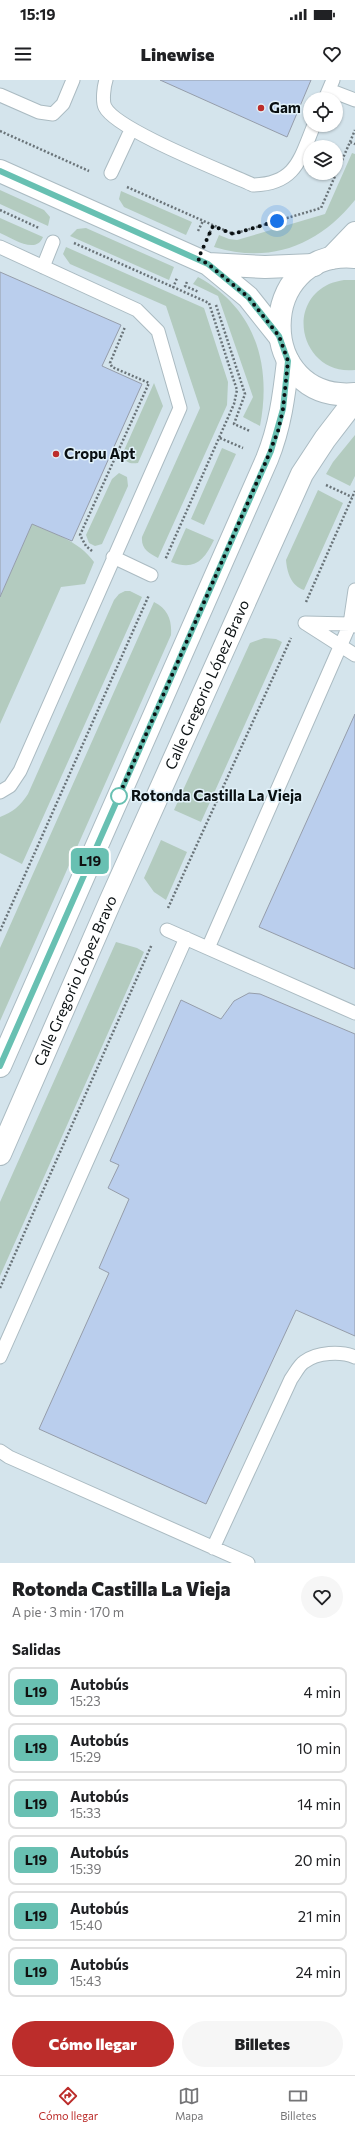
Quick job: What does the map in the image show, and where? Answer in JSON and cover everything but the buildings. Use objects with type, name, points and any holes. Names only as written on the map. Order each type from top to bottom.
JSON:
[{"type":"main road","points":[[0,171],[203,262],[248,297],[279,336]]},
{"type":"main road","points":[[355,233],[323,261],[301,274],[287,292],[282,302],[278,319],[279,336],[288,361],[296,373],[319,389],[332,393],[355,394]]},
{"type":"main road","points":[[203,262],[265,267],[355,257]]},
{"type":"main road","points":[[0,1066],[274,442],[283,409],[288,361]]},
{"type":"main road","name":"Calle Gregorio López Bravo","points":[[0,1154],[110,902],[302,474],[311,459],[355,400]]},
{"type":"lane","points":[[0,95],[39,112],[53,114],[63,104],[73,80]]},
{"type":"lane","points":[[106,80],[104,106],[112,117],[131,130],[253,185],[267,184],[281,180],[296,167],[311,132]]},
{"type":"lane","points":[[329,90],[355,100]]},
{"type":"lane","points":[[111,173],[131,130]]},
{"type":"lane","points":[[43,267],[54,242]]},
{"type":"lane","points":[[0,247],[137,310],[158,331],[179,398],[180,408],[113,557],[20,771],[10,786],[0,792]]},
{"type":"lane","points":[[113,557],[151,575]]},
{"type":"lane","points":[[208,948],[349,651],[353,625],[355,590]]},
{"type":"lane","points":[[349,651],[305,623],[353,625]]},
{"type":"lane","points":[[167,930],[355,1013]]},
{"type":"lane","points":[[0,1357],[186,938]]},
{"type":"lane","points":[[213,1548],[291,1379],[304,1362],[324,1354],[349,1355],[355,1357]]},
{"type":"lane","points":[[0,1451],[9,1457],[248,1563]]},
{"type":"path","points":[[203,221],[233,234],[321,208],[355,130]]},
{"type":"path","points":[[350,142],[355,144]]},
{"type":"path","points":[[200,292],[185,286],[203,262],[213,226]]},
{"type":"path","points":[[214,299],[245,394],[234,424],[274,442]]},
{"type":"path","points":[[94,553],[86,546],[80,536],[149,383],[112,367],[110,363],[126,325],[122,322]]},
{"type":"path","points":[[163,563],[220,438]]},
{"type":"path","points":[[311,459],[328,486]]},
{"type":"path","points":[[304,607],[355,490]]},
{"type":"path","points":[[0,931],[150,592]]},
{"type":"path","points":[[166,912],[292,635]]},
{"type":"path","points":[[0,1288],[153,941]]},
{"type":"green space","points":[[352,153],[355,154],[355,200],[341,216],[309,240],[292,247],[273,252],[235,252],[214,247],[219,235],[237,240],[325,214],[340,180],[343,180],[343,173]]},
{"type":"green space","points":[[0,190],[44,210],[50,217],[48,226],[0,204]]},
{"type":"green space","points":[[121,191],[192,222],[186,235],[124,207],[119,199]]},
{"type":"green space","points":[[0,218],[43,237],[40,242],[35,245],[23,244],[0,233]]},
{"type":"green space","points":[[86,228],[174,267],[169,280],[70,236],[77,229]]},
{"type":"green space","points":[[66,247],[204,308],[228,382],[227,405],[158,558],[144,548],[142,537],[200,408],[166,306],[70,264],[63,254]]},
{"type":"green space","points":[[198,277],[218,290],[233,305],[246,321],[255,340],[261,360],[263,381],[263,403],[260,426],[243,417],[253,397],[218,296],[193,284]]},
{"type":"green space","points":[[344,280],[355,280],[355,370],[337,369],[323,362],[312,351],[306,338],[304,322],[306,308],[315,294],[329,284]]},
{"type":"green space","points":[[154,383],[163,406],[138,463],[130,463],[125,460],[122,455]]},
{"type":"green space","points":[[355,435],[355,476],[350,486],[326,474],[333,462]]},
{"type":"green space","points":[[222,448],[236,454],[204,525],[191,519]]},
{"type":"green space","points":[[119,473],[127,477],[128,486],[102,544],[95,546],[89,543],[86,535],[112,479]]},
{"type":"green space","points":[[318,490],[343,503],[304,590],[296,585],[290,578],[286,560]]},
{"type":"green space","points":[[32,524],[74,543],[94,562],[85,584],[61,587],[0,724],[0,597]]},
{"type":"green space","points":[[186,528],[214,540],[202,559],[192,565],[171,562]]},
{"type":"green space","points":[[125,591],[130,591],[142,597],[22,864],[0,853],[0,817],[16,808],[28,794],[114,600],[119,594]]},
{"type":"green space","points":[[154,602],[166,612],[171,624],[171,635],[0,1021],[0,948]]},
{"type":"green space","points":[[264,638],[276,639],[282,642],[201,822],[174,810],[250,643]]},
{"type":"green space","points":[[161,840],[187,852],[166,900],[154,892],[144,878]]},
{"type":"green space","points":[[116,942],[137,948],[144,952],[0,1276],[0,1202]]},
{"type":"bus line","name":"L19","points":[[0,171],[208,264],[248,297],[279,336],[282,349],[288,361],[283,409],[278,431],[271,451],[0,1066]]},
{"type":"place","name":"Gam","points":[[261,108]]},
{"type":"place","name":"Cropu Apt","points":[[56,454]]},
{"type":"place","name":"Rotonda Castilla La Vieja","points":[[119,796]]},
{"type":"route","points":[[119,796],[118,798],[267,459],[278,431],[283,409],[288,361],[282,349],[279,336],[248,297],[208,264],[198,259],[213,226],[233,234],[277,221]]}]
